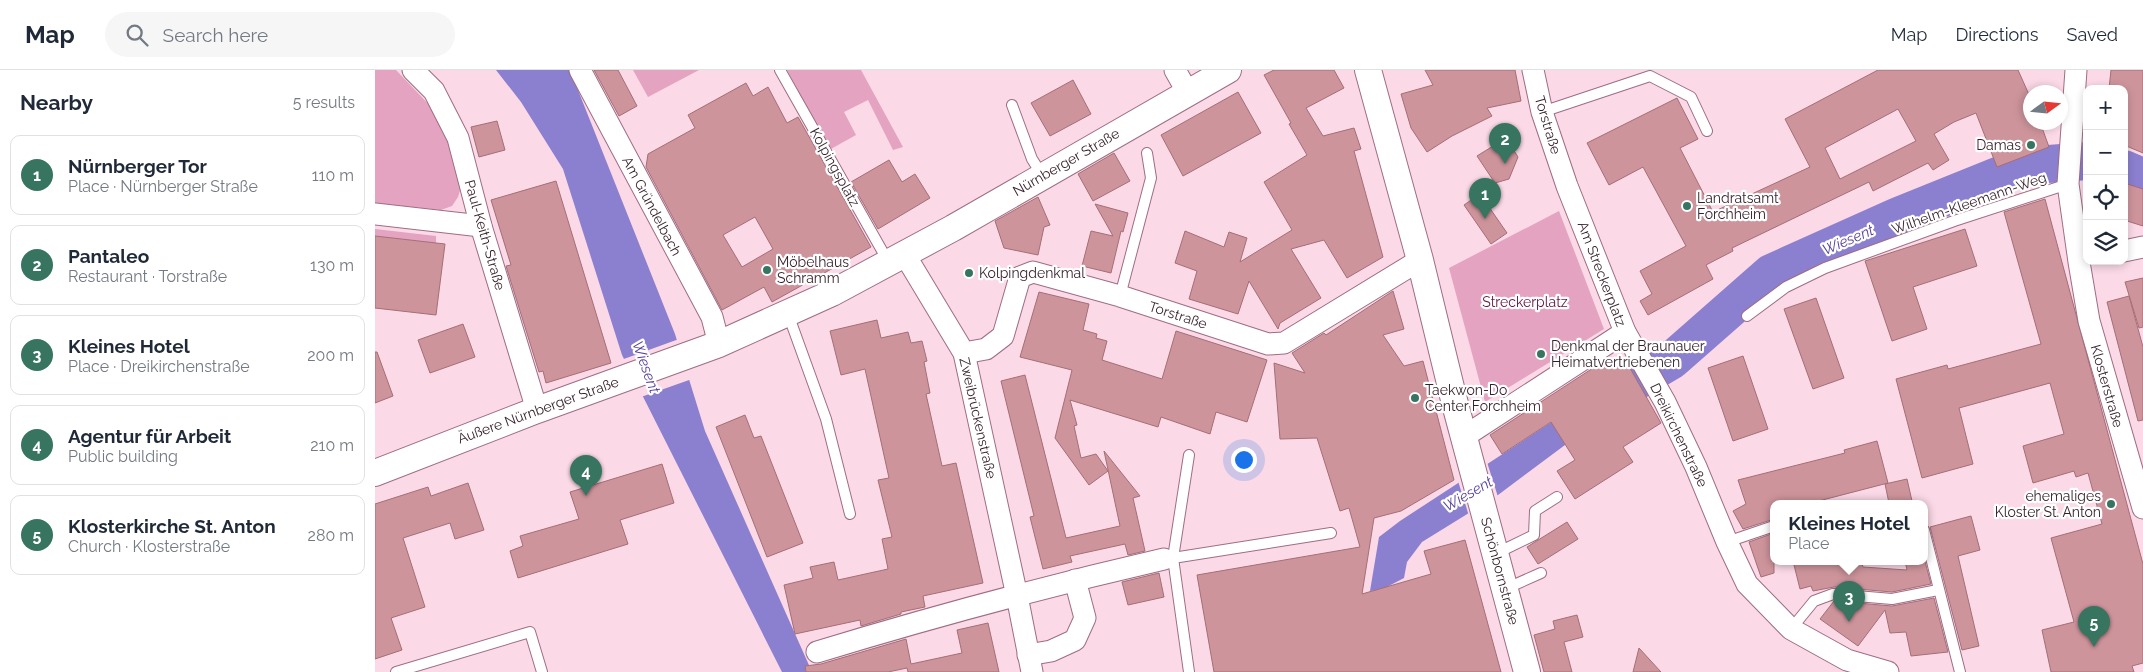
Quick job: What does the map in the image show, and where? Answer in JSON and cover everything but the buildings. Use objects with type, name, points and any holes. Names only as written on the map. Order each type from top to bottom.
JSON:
[{"type":"street","name":"Paul-Keith-Straße","points":[[413,70],[434,91],[458,138],[481,226],[537,410]]},
{"type":"street","name":"Am Gründelbach","points":[[580,70],[711,317],[710,347]]},
{"type":"street","points":[[1175,70],[1188,92]]},
{"type":"street","name":"Nürnberger Straße","points":[[897,259],[1228,70]]},
{"type":"street","points":[[1368,70],[1420,260],[1465,436]]},
{"type":"street","name":"Torstraße","points":[[1533,70],[1542,112],[1565,178]]},
{"type":"street","name":"Klosterstraße","points":[[2076,70],[2068,184],[2083,261]]},
{"type":"street","name":"Am Streckerplatz","points":[[1465,436],[1625,332],[1565,178]]},
{"type":"street","points":[[375,214],[481,226]]},
{"type":"street","points":[[2128,250],[2143,247]]},
{"type":"street","points":[[710,347],[788,314],[897,259]]},
{"type":"street","name":"Zweibrückenstraße","points":[[897,259],[964,353],[1030,663],[1075,640],[1085,618],[1075,580]]},
{"type":"street","name":"Torstraße","points":[[964,353],[986,349],[1003,336],[1020,276],[1033,272],[1120,296],[1268,344],[1284,343],[1420,260]]},
{"type":"street","name":"Klosterstraße","points":[[2083,265],[2089,322],[2143,508]]},
{"type":"street","name":"Dreikirchenstraße","points":[[1625,332],[1665,402],[1697,467],[1727,542],[1747,584],[1791,629],[1847,660],[1888,672]]},
{"type":"street","name":"Äußere Nürnberger Straße","points":[[375,473],[537,410],[710,347]]},
{"type":"street","name":"Schönbornstraße","points":[[1465,436],[1527,672]]},
{"type":"street","points":[[817,652],[1075,580],[1168,559]]},
{"type":"lane","name":"Kolpingsplatz","points":[[780,70],[897,259]]},
{"type":"lane","points":[[1542,112],[1650,76],[1691,97],[1707,131]]},
{"type":"lane","points":[[1012,105],[1032,159],[1042,176]]},
{"type":"lane","points":[[1120,296],[1151,178],[1147,153]]},
{"type":"lane","name":"Wilhelm-Kleemann-Weg","points":[[1747,316],[1786,287],[1825,268],[1954,221],[2068,184]]},
{"type":"lane","points":[[788,314],[826,419],[850,514]]},
{"type":"lane","points":[[1189,455],[1168,559],[1189,672]]},
{"type":"lane","points":[[1495,554],[1535,535],[1535,511],[1557,497]]},
{"type":"lane","points":[[1727,542],[1770,527]]},
{"type":"lane","points":[[1168,559],[1331,533]]},
{"type":"lane","points":[[1928,547],[1960,672]]},
{"type":"lane","points":[[1505,589],[1541,573]]},
{"type":"lane","points":[[1791,629],[1814,600],[1833,594],[1892,599],[1938,590]]},
{"type":"lane","points":[[396,672],[530,632],[542,672]]},
{"type":"green space","points":[[375,70],[396,70],[437,113],[450,141],[461,187],[458,197],[452,206],[441,210],[375,203]]},
{"type":"green space","points":[[633,70],[699,70],[648,97]]},
{"type":"green space","points":[[787,70],[861,70],[903,147],[893,150],[868,100],[844,112],[856,135],[829,150]]},
{"type":"green space","name":"Streckerplatz","points":[[1559,211],[1604,329],[1485,402],[1449,268]]},
{"type":"green space","points":[[375,229],[436,236],[436,243],[375,236]]},
{"type":"water","points":[[496,70],[570,70],[675,334],[705,431],[812,672],[782,672],[622,355],[563,169],[521,102]]},
{"type":"water","points":[[1576,406],[1591,429],[1565,445],[1498,495],[1422,542],[1407,562],[1404,578],[1381,590],[1370,591],[1379,537],[1400,521]]},
{"type":"pier","points":[[679,339],[692,379],[641,397],[621,360]]},
{"type":"pier","points":[[1487,462],[1498,497],[1469,516],[1458,481]]},
{"type":"waterway","name":"Wiesent","points":[[1638,380],[1672,360],[1771,273],[1898,216],[2022,166],[2083,161]]},
{"type":"waterway","name":"Wiesent","points":[[2128,171],[2143,177]]},
{"type":"place","name":"Damas","points":[[2031,145]]},
{"type":"place","name":"Pantaleo","points":[[1505,164]]},
{"type":"place","name":"Landratsamt Forchheim","points":[[1687,206]]},
{"type":"place","name":"Nürnberger Tor","points":[[1485,219]]},
{"type":"place","name":"Möbelhaus Schramm","points":[[767,270]]},
{"type":"place","name":"Kolpingdenkmal","points":[[969,273]]},
{"type":"place","name":"Denkmal der Braunauer Heimatvertriebenen","points":[[1541,354]]},
{"type":"place","name":"Taekwon-Do Center Forchheim","points":[[1415,398]]},
{"type":"place","name":"Agentur für Arbeit","points":[[586,496]]},
{"type":"place","name":"ehemaliges Kloster St. Anton","points":[[2111,504]]},
{"type":"place","name":"Kleines Hotel","points":[[1849,622]]},
{"type":"place","name":"Klosterkirche St. Anton","points":[[2094,647]]}]
